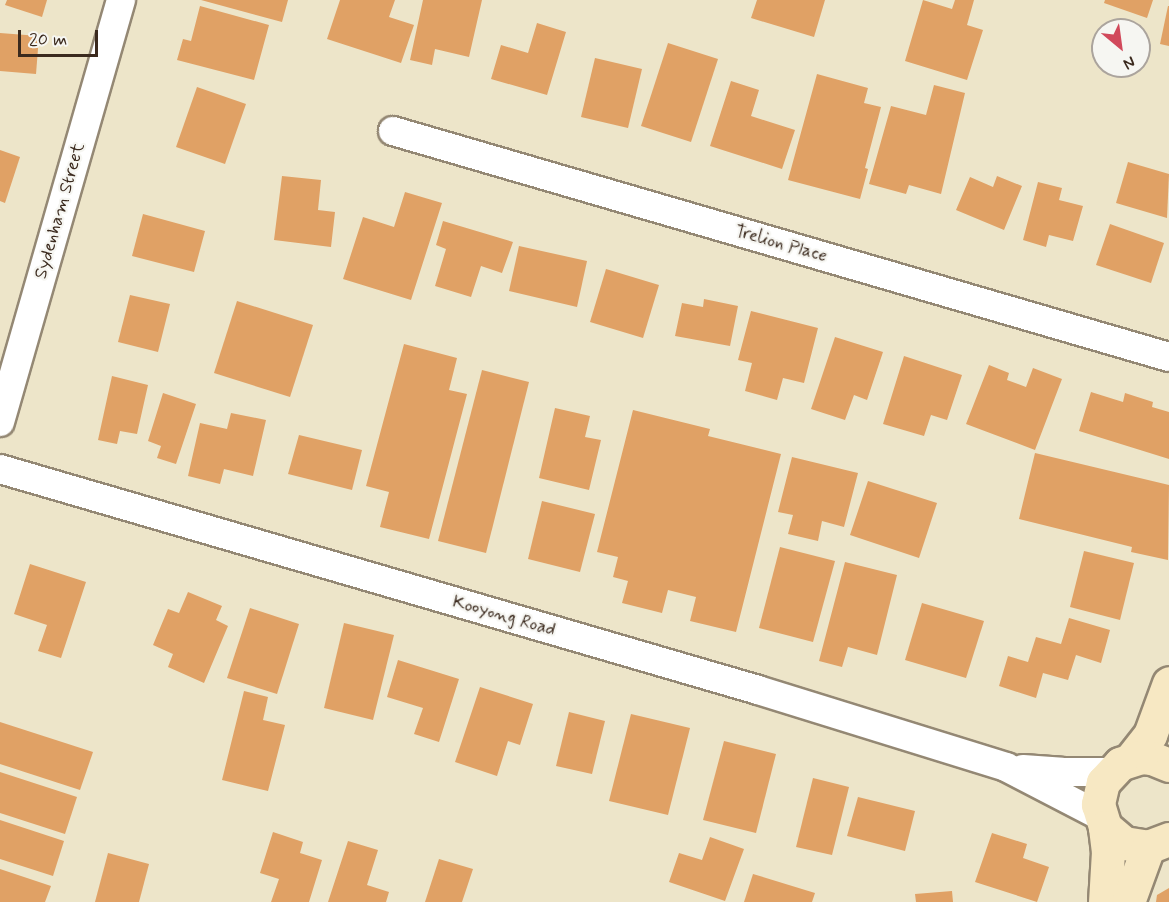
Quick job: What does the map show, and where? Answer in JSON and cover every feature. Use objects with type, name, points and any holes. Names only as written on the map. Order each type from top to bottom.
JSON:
[{"type":"main road","points":[[1105,902],[1108,852],[1099,791],[1150,735],[1169,683]]},
{"type":"main road","points":[[1121,765],[1152,758],[1169,765]]},
{"type":"main road","points":[[1103,821],[1124,843],[1161,844],[1128,902]]},
{"type":"street","name":"Sydenham Street","points":[[0,422],[121,0]]},
{"type":"street","name":"Trelion Place","points":[[393,131],[1169,357]]},
{"type":"street","name":"Kooyong Road","points":[[0,469],[758,690],[1006,768],[1103,821]]},
{"type":"street","name":"Kooyong Road","points":[[1006,768],[1062,772],[1121,765]]},
{"type":"building","points":[[7,0],[47,0],[42,17],[5,5]]},
{"type":"building","points":[[201,0],[288,0],[282,22]]},
{"type":"building","points":[[340,0],[395,0],[389,17],[414,25],[401,63],[327,39]]},
{"type":"building","points":[[423,0],[482,0],[469,57],[435,49],[432,65],[410,60]]},
{"type":"building","points":[[757,0],[825,0],[814,37],[751,18]]},
{"type":"building","points":[[923,0],[952,9],[955,0],[974,0],[967,25],[983,30],[967,80],[905,61]]},
{"type":"building","points":[[1105,0],[1153,0],[1147,18],[1104,3]]},
{"type":"building","points":[[200,6],[269,25],[254,80],[177,60],[183,39],[191,41]]},
{"type":"building","points":[[1169,6],[1169,46],[1160,44]]},
{"type":"building","points":[[537,23],[566,32],[547,95],[491,79],[501,45],[528,53]]},
{"type":"building","points":[[0,33],[39,36],[36,74],[0,71]]},
{"type":"building","points":[[668,43],[718,59],[691,142],[641,126]]},
{"type":"building","points":[[595,58],[642,69],[628,128],[581,117]]},
{"type":"building","points":[[817,74],[868,88],[864,103],[881,107],[865,168],[868,169],[860,199],[788,180]]},
{"type":"building","points":[[731,81],[759,90],[751,116],[795,130],[782,169],[710,146]]},
{"type":"building","points":[[934,85],[965,93],[941,194],[909,185],[906,194],[869,184],[891,106],[926,115]]},
{"type":"building","points":[[197,87],[246,104],[225,164],[176,147]]},
{"type":"building","points":[[0,150],[20,157],[5,203],[0,201]]},
{"type":"building","points":[[1128,162],[1169,174],[1167,218],[1116,203]]},
{"type":"building","points":[[282,176],[321,180],[318,210],[335,212],[331,247],[274,240]]},
{"type":"building","points":[[997,176],[1022,186],[1004,230],[956,210],[970,177],[993,187]]},
{"type":"building","points":[[1038,182],[1062,188],[1059,200],[1083,206],[1073,241],[1049,235],[1046,247],[1023,240]]},
{"type":"building","points":[[405,192],[442,203],[411,300],[343,279],[363,217],[394,227]]},
{"type":"building","points":[[143,214],[205,231],[194,272],[132,256]]},
{"type":"building","points":[[443,221],[513,242],[502,273],[481,266],[471,297],[435,286],[446,249],[436,245]]},
{"type":"building","points":[[1110,224],[1164,243],[1151,283],[1096,265]]},
{"type":"building","points":[[519,246],[587,261],[577,307],[509,291]]},
{"type":"building","points":[[606,269],[659,285],[643,338],[590,322]]},
{"type":"building","points":[[130,295],[170,304],[158,352],[118,342]]},
{"type":"building","points":[[704,299],[738,306],[730,346],[675,336],[682,303],[703,307]]},
{"type":"building","points":[[237,301],[313,325],[290,397],[214,373]]},
{"type":"building","points":[[751,311],[818,328],[804,383],[783,378],[777,400],[745,391],[752,363],[738,360]]},
{"type":"building","points":[[835,337],[883,352],[867,400],[854,395],[845,420],[811,409]]},
{"type":"building","points":[[404,344],[457,358],[449,390],[467,394],[429,539],[380,527],[389,492],[366,486]]},
{"type":"building","points":[[904,356],[962,375],[947,420],[931,415],[924,436],[883,424]]},
{"type":"building","points":[[989,365],[1009,373],[1007,380],[1026,387],[1033,368],[1062,379],[1035,450],[966,424]]},
{"type":"building","points":[[482,370],[529,382],[486,553],[438,541]]},
{"type":"building","points":[[112,376],[148,385],[137,434],[120,431],[117,444],[98,440]]},
{"type":"building","points":[[1091,392],[1123,402],[1125,393],[1153,402],[1152,407],[1169,412],[1169,459],[1079,431]]},
{"type":"building","points":[[163,393],[196,404],[176,464],[157,458],[161,446],[148,441]]},
{"type":"building","points":[[555,408],[590,416],[585,437],[601,440],[589,490],[539,478]]},
{"type":"building","points":[[633,410],[710,429],[708,436],[781,454],[736,632],[690,621],[696,597],[668,590],[662,613],[622,603],[628,581],[613,577],[618,557],[597,552]]},
{"type":"building","points":[[231,413],[266,420],[253,476],[224,469],[220,484],[188,476],[200,423],[227,429]]},
{"type":"building","points":[[299,435],[362,450],[352,490],[288,474]]},
{"type":"building","points":[[1035,453],[1169,485],[1168,560],[1131,552],[1132,547],[1019,519]]},
{"type":"building","points":[[792,457],[858,473],[844,527],[822,521],[818,541],[788,534],[793,515],[778,512]]},
{"type":"building","points":[[868,481],[937,503],[919,558],[850,535]]},
{"type":"building","points":[[542,501],[595,514],[580,572],[528,559]]},
{"type":"building","points":[[780,547],[835,561],[813,642],[759,628]]},
{"type":"building","points":[[1084,551],[1134,563],[1120,620],[1070,607]]},
{"type":"building","points":[[845,562],[897,575],[877,655],[848,647],[842,667],[819,661]]},
{"type":"building","points":[[30,564],[86,582],[61,658],[38,651],[47,625],[14,614]]},
{"type":"building","points":[[188,592],[222,606],[216,620],[228,626],[204,683],[168,667],[173,654],[153,645],[168,609],[179,613]]},
{"type":"building","points":[[922,603],[984,621],[966,678],[905,660]]},
{"type":"building","points":[[250,608],[299,624],[277,694],[227,678]]},
{"type":"building","points":[[1069,618],[1110,630],[1101,663],[1076,655],[1068,680],[1043,673],[1036,698],[999,686],[1008,656],[1028,662],[1036,637],[1061,644]]},
{"type":"building","points":[[344,623],[394,635],[373,720],[324,708]]},
{"type":"building","points":[[398,660],[459,679],[439,742],[414,734],[423,708],[387,697]]},
{"type":"building","points":[[480,687],[533,704],[520,745],[508,741],[497,776],[455,762]]},
{"type":"building","points":[[244,691],[268,697],[263,720],[285,725],[268,791],[222,780]]},
{"type":"building","points":[[569,712],[605,721],[592,774],[556,766]]},
{"type":"building","points":[[631,714],[690,728],[668,815],[609,801]]},
{"type":"building","points":[[0,722],[93,752],[80,790],[0,764]]},
{"type":"building","points":[[724,741],[776,754],[756,833],[703,820]]},
{"type":"building","points":[[0,772],[77,797],[65,834],[0,813]]},
{"type":"building","points":[[813,778],[849,787],[832,855],[796,847]]},
{"type":"building","points":[[858,797],[915,811],[905,851],[847,836]]},
{"type":"building","points":[[0,820],[64,841],[53,876],[0,859]]},
{"type":"building","points":[[273,832],[303,842],[300,853],[322,860],[309,902],[271,902],[279,879],[260,873]]},
{"type":"building","points":[[992,833],[1027,844],[1023,858],[1049,867],[1037,902],[975,882]]},
{"type":"building","points":[[710,837],[744,849],[725,901],[669,882],[679,853],[702,860]]},
{"type":"building","points":[[348,841],[378,850],[367,885],[389,892],[386,902],[328,902]]},
{"type":"building","points":[[108,853],[149,864],[139,902],[95,902]]},
{"type":"building","points":[[439,859],[473,869],[462,902],[425,902]]},
{"type":"building","points":[[0,869],[51,886],[45,902],[0,902]]},
{"type":"building","points":[[753,874],[815,893],[812,902],[744,902]]},
{"type":"building","points":[[1169,888],[1169,902],[1156,902],[1157,895]]},
{"type":"building","points":[[952,891],[953,902],[916,902],[915,894]]}]
